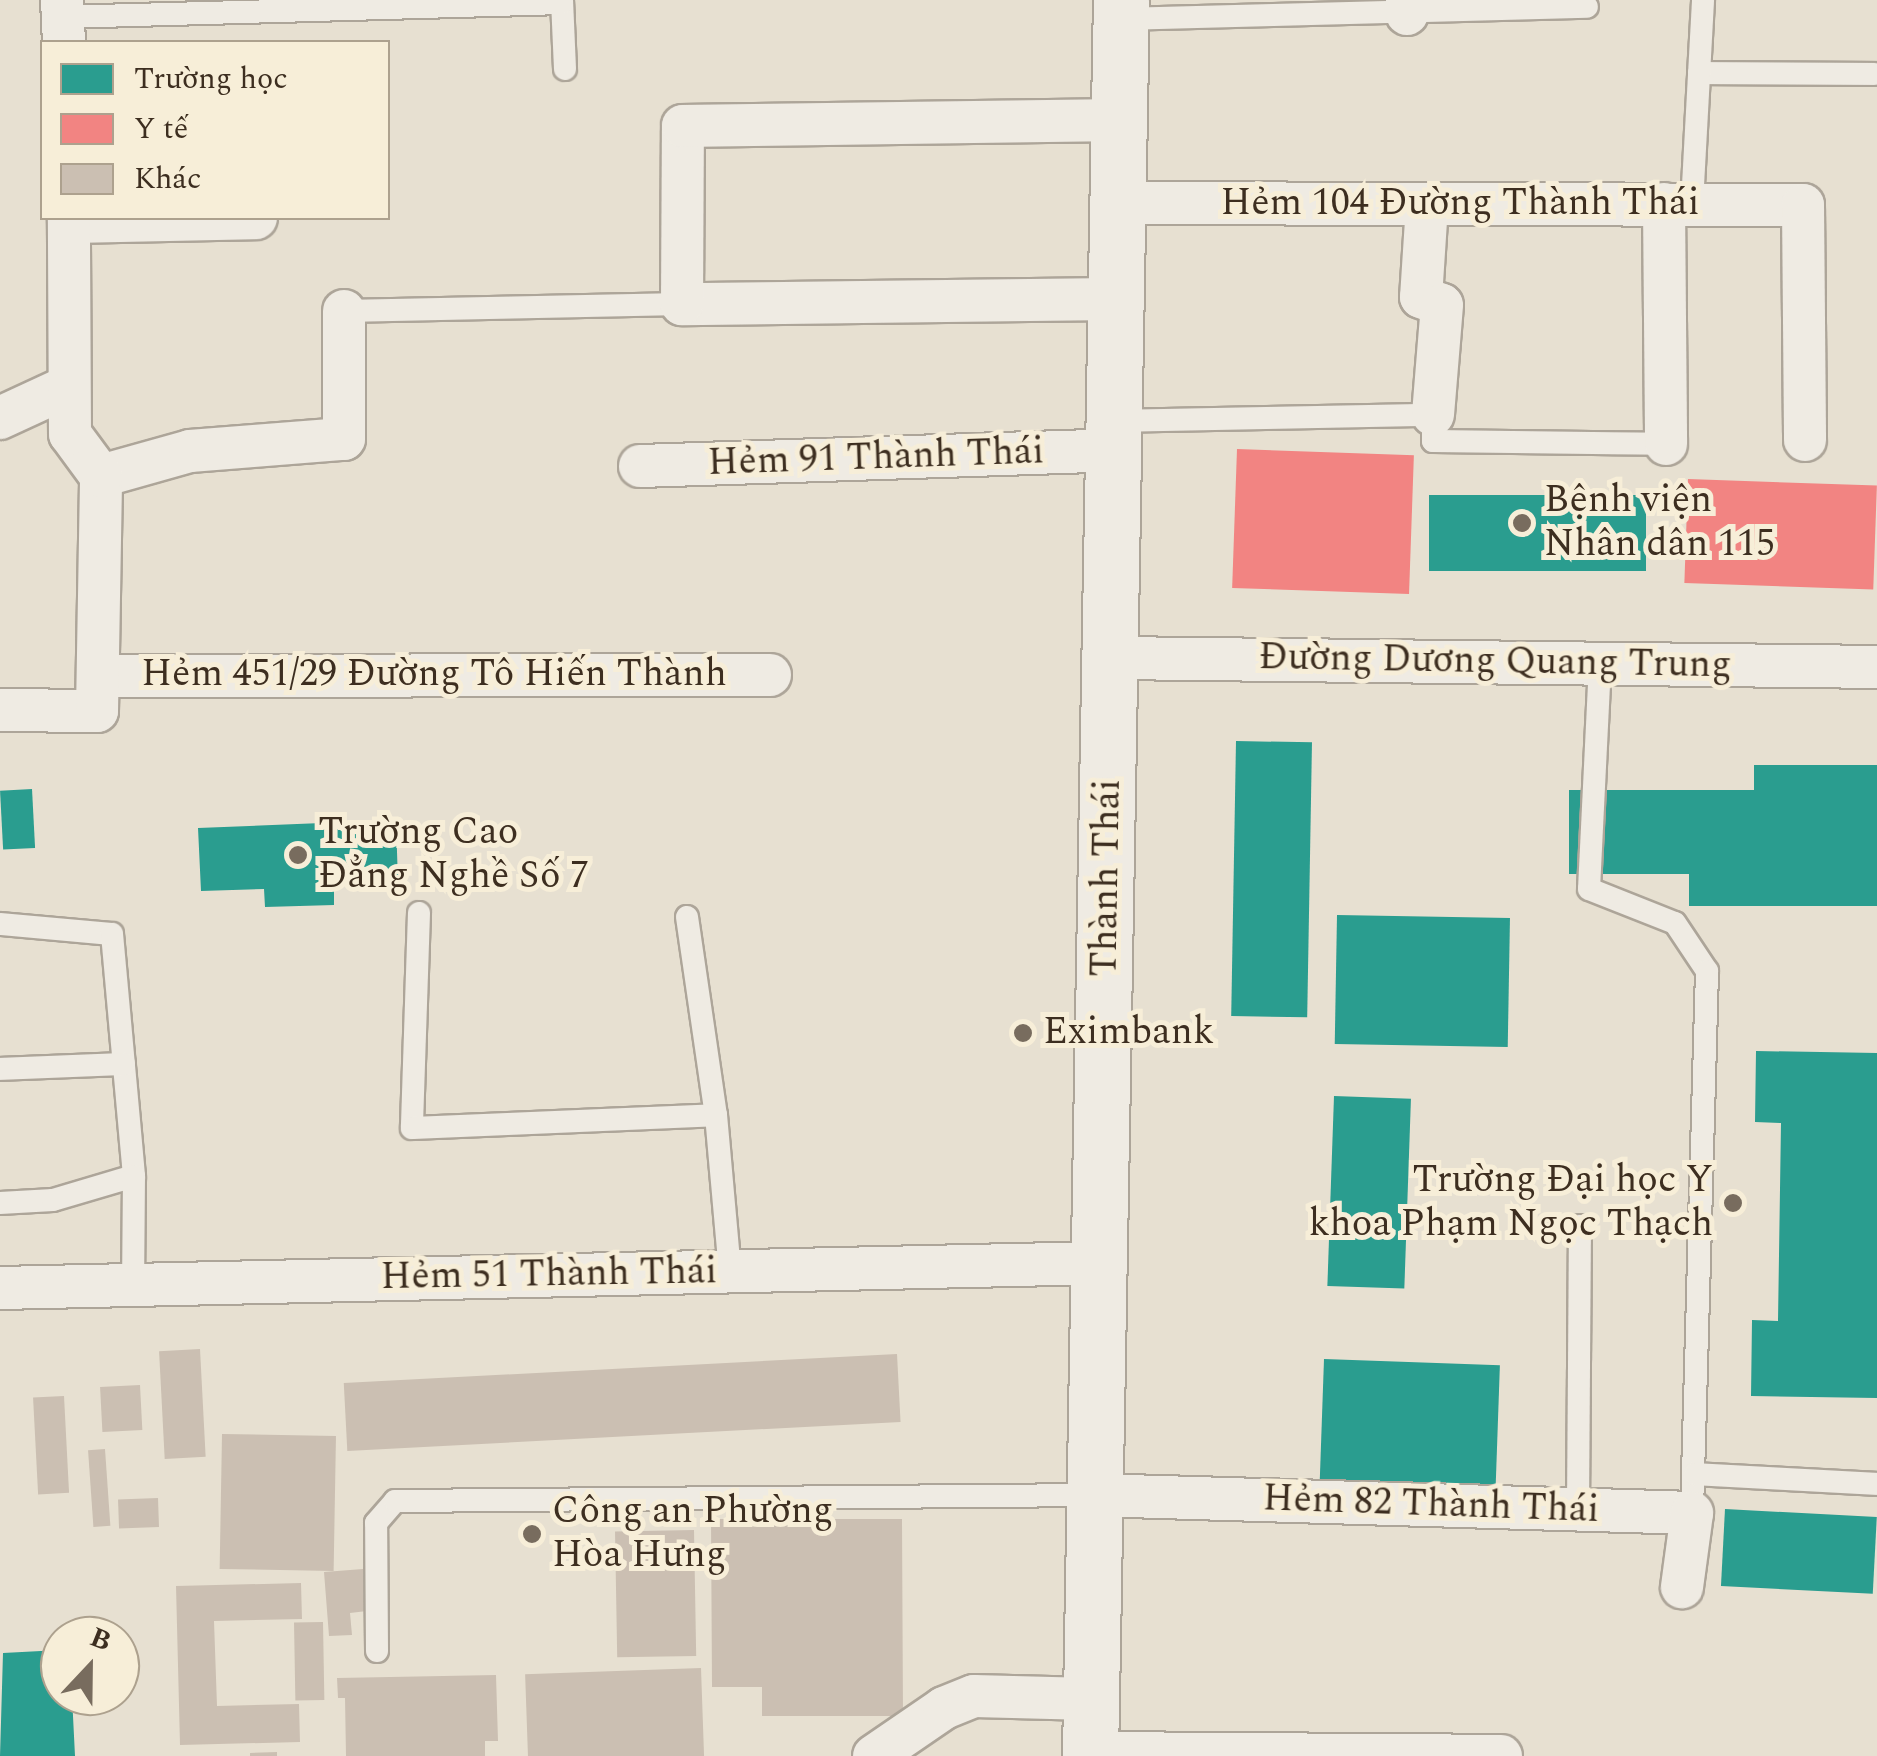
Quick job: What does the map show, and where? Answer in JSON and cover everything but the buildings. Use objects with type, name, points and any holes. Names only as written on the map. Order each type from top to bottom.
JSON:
[{"type":"main road","name":"Thành Thái","points":[[1090,1754],[1113,658],[1113,300],[1121,10]]},
{"type":"street","points":[[1113,300],[682,304],[683,126],[1118,120]]},
{"type":"street","name":"Hẻm 104 Đường Thành Thái","points":[[1117,203],[1803,204],[1804,440]]},
{"type":"street","points":[[1666,444],[1678,204]]},
{"type":"street","points":[[1427,205],[1422,297],[1442,305],[1432,415]]},
{"type":"street","points":[[69,220],[70,434],[101,476],[97,693]]},
{"type":"street","points":[[101,476],[190,451],[344,439],[344,311]]},
{"type":"street","points":[[0,418],[68,387]]},
{"type":"street","name":"Hẻm 91 Thành Thái","points":[[640,466],[1113,436]]},
{"type":"street","name":"Đường Dương Quang Trung","points":[[1113,658],[1877,667]]},
{"type":"street","name":"Hẻm 451/29 Đường Tô Hiến Thành","points":[[0,710],[97,693],[770,675]]},
{"type":"street","name":"Hẻm 51 Thành Thái","points":[[0,1288],[1098,1263]]},
{"type":"street","points":[[1682,1587],[1694,1493]]},
{"type":"street","name":"Hẻm 82 Thành Thái","points":[[1094,1495],[1578,1509],[1694,1493]]},
{"type":"street","points":[[874,1756],[944,1708],[974,1696],[1090,1699]]},
{"type":"street","points":[[1090,1754],[1502,1756]]},
{"type":"lane","points":[[1678,204],[1699,73],[1703,0]]},
{"type":"lane","points":[[63,20],[562,2],[565,69]]},
{"type":"lane","points":[[1121,10],[1587,7]]},
{"type":"lane","points":[[1699,73],[1874,74]]},
{"type":"lane","points":[[344,311],[682,304]]},
{"type":"lane","points":[[1113,436],[1432,415],[1432,442],[1666,444]]},
{"type":"lane","points":[[1600,664],[1589,889],[1675,923],[1707,970],[1694,1493],[1877,1484]]},
{"type":"lane","points":[[419,913],[412,1128],[716,1115]]},
{"type":"lane","points":[[687,916],[716,1115],[730,1271]]},
{"type":"lane","points":[[0,924],[112,934],[134,1176],[134,1284]]},
{"type":"lane","points":[[0,1068],[124,1064]]},
{"type":"lane","points":[[0,1203],[53,1200],[134,1176]]},
{"type":"lane","points":[[1578,1509],[1580,1226]]},
{"type":"lane","points":[[377,1651],[376,1523],[394,1501],[1094,1495]]},
{"type":"place","name":"Bệnh viện Nhân dân 115","points":[[1522,523]]},
{"type":"place","name":"Trường Cao Đẳng Nghề Số 7","points":[[298,855]]},
{"type":"place","name":"Eximbank","points":[[1023,1033]]},
{"type":"place","name":"Trường Đại học Y khoa Phạm Ngọc Thạch","points":[[1733,1203]]},
{"type":"place","name":"Công an Phường Hòa Hưng","points":[[532,1534]]}]
